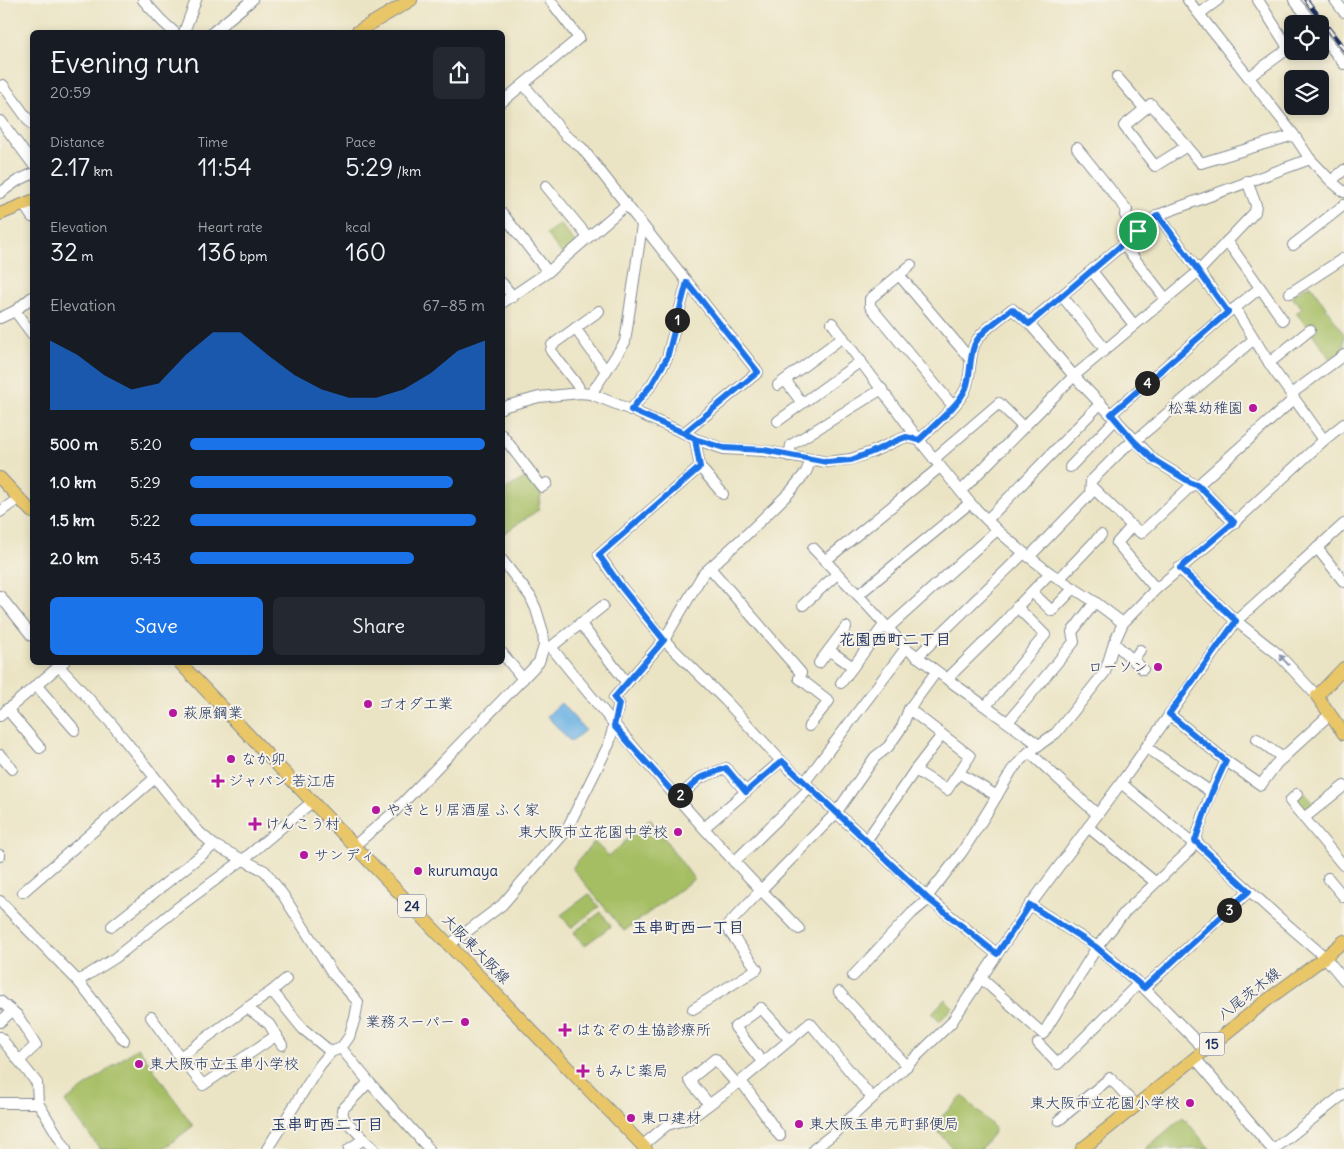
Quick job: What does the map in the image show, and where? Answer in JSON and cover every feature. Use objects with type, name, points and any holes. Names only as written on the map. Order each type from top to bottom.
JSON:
[{"type":"main road","points":[[360,30],[411,0]]},
{"type":"main road","points":[[0,214],[28,203]]},
{"type":"main road","points":[[0,478],[30,510]]},
{"type":"main road","name":"大阪東大阪線","points":[[182,665],[645,1147]]},
{"type":"main road","points":[[1344,668],[1317,696],[1344,734]]},
{"type":"main road","name":"八尾茨木線","points":[[1085,1148],[1266,1001],[1344,941]]},
{"type":"street","points":[[143,0],[172,30]]},
{"type":"street","points":[[185,30],[196,0]]},
{"type":"street","points":[[215,30],[252,0]]},
{"type":"street","points":[[505,100],[580,38],[550,0]]},
{"type":"street","points":[[1188,0],[1294,134],[1310,159],[1344,192]]},
{"type":"street","points":[[1199,14],[1218,0]]},
{"type":"street","points":[[1249,77],[1288,49],[1258,0]]},
{"type":"street","points":[[1294,0],[1306,15]]},
{"type":"street","points":[[1335,0],[1344,12]]},
{"type":"street","points":[[1329,45],[1344,64]]},
{"type":"street","points":[[1117,77],[1145,109]]},
{"type":"street","points":[[0,87],[3,85],[30,123]]},
{"type":"street","points":[[524,85],[565,135],[582,148],[758,372],[684,433]]},
{"type":"street","points":[[1186,146],[1155,166],[1124,126],[1151,104],[1201,163],[1294,134]]},
{"type":"street","points":[[1,121],[30,160]]},
{"type":"street","points":[[1077,148],[1127,210],[1125,215],[1138,231]]},
{"type":"street","points":[[1029,324],[1158,215],[1310,159]]},
{"type":"street","points":[[1331,180],[1344,170]]},
{"type":"street","points":[[0,193],[17,181],[30,175]]},
{"type":"street","points":[[961,491],[1074,376],[1199,271],[1255,212],[1256,205],[1247,182]]},
{"type":"street","points":[[546,186],[588,237]]},
{"type":"street","points":[[505,301],[548,272],[626,204]]},
{"type":"street","points":[[1294,244],[1344,205]]},
{"type":"street","points":[[1158,215],[1199,271],[1254,339],[1324,440]]},
{"type":"street","points":[[505,217],[548,272]]},
{"type":"street","points":[[591,394],[625,342],[642,225]]},
{"type":"street","points":[[1227,241],[1283,320]]},
{"type":"street","points":[[1123,244],[1166,299]]},
{"type":"street","points":[[1290,293],[1344,258]]},
{"type":"street","points":[[911,265],[870,298],[870,306],[953,406]]},
{"type":"street","points":[[1092,271],[1134,325]]},
{"type":"street","points":[[899,275],[971,360]]},
{"type":"street","points":[[631,410],[652,384],[667,358],[687,282]]},
{"type":"street","points":[[505,288],[513,297]]},
{"type":"street","points":[[1070,467],[1114,417],[1232,310],[1260,288]]},
{"type":"street","points":[[1062,296],[1105,349]]},
{"type":"street","points":[[0,318],[15,311],[30,299]]},
{"type":"street","points":[[919,440],[953,406],[966,389],[973,348],[976,341],[1012,309],[1029,324],[1134,441],[1154,460],[1196,485],[1234,522]]},
{"type":"street","points":[[15,311],[30,331]]},
{"type":"street","points":[[580,393],[578,386],[551,350],[552,345],[600,311]]},
{"type":"street","points":[[832,323],[919,440],[970,503],[1026,555],[1124,623]]},
{"type":"street","points":[[576,328],[606,371]]},
{"type":"street","points":[[1269,363],[1310,330]]},
{"type":"street","points":[[802,403],[782,382],[843,337]]},
{"type":"street","points":[[917,656],[1090,494],[1091,481],[1125,448],[1254,339]]},
{"type":"street","points":[[1091,486],[1141,533],[1293,396],[1344,355]]},
{"type":"street","points":[[778,421],[861,361]]},
{"type":"street","points":[[789,456],[791,445],[882,389]]},
{"type":"street","points":[[505,406],[539,397],[580,393],[591,394],[695,439],[724,448],[764,450],[827,462],[851,460],[906,437],[919,440]]},
{"type":"street","points":[[825,561],[937,463],[999,403],[1023,427]]},
{"type":"street","points":[[987,520],[1101,403]]},
{"type":"street","points":[[853,976],[928,898],[962,852],[1012,770],[1029,752],[1056,733],[1105,672],[1114,643],[1124,623],[1156,589],[1344,424]]},
{"type":"street","points":[[505,439],[542,487],[547,483]]},
{"type":"street","points":[[695,439],[700,467],[722,494]]},
{"type":"street","points":[[449,945],[502,904],[566,831],[610,744],[619,704],[614,698],[664,640],[703,574],[790,492],[806,472],[810,460]]},
{"type":"street","points":[[700,467],[599,555],[622,588],[664,640],[726,701],[782,761],[928,898],[997,954]]},
{"type":"street","points":[[0,512],[19,498]]},
{"type":"street","points":[[858,596],[970,503]]},
{"type":"street","points":[[814,1149],[907,1066],[951,1023],[1030,905],[1121,783],[1236,621],[1344,524]]},
{"type":"street","points":[[1132,526],[1117,543],[1156,589]]},
{"type":"street","points":[[841,684],[886,627],[997,530]]},
{"type":"street","points":[[947,679],[1004,623],[1032,592],[1055,576],[1101,535]]},
{"type":"street","points":[[813,548],[906,648],[936,672],[1039,745]]},
{"type":"street","points":[[1317,548],[1344,582]]},
{"type":"street","points":[[505,564],[530,596],[547,646],[614,726],[734,862],[799,929]]},
{"type":"street","points":[[710,568],[802,672],[799,678],[829,700],[809,726]]},
{"type":"street","points":[[1180,568],[1236,621],[1278,654],[1317,696]]},
{"type":"street","points":[[803,605],[838,574]]},
{"type":"street","points":[[1032,592],[1052,611],[1074,588]]},
{"type":"street","points":[[0,596],[30,634]]},
{"type":"street","points":[[1008,722],[1074,642],[1072,632],[1095,602]]},
{"type":"street","points":[[354,846],[394,812],[523,679],[539,662],[547,646],[603,606]]},
{"type":"street","points":[[986,706],[1045,635],[1017,607]]},
{"type":"street","points":[[580,623],[627,683]]},
{"type":"street","points":[[819,663],[846,627]]},
{"type":"street","points":[[1114,643],[1144,669]]},
{"type":"street","points":[[734,862],[807,785],[906,648]]},
{"type":"street","points":[[829,650],[853,667]]},
{"type":"street","points":[[1133,660],[1140,650]]},
{"type":"street","points":[[505,657],[523,679]]},
{"type":"street","points":[[40,748],[4,712],[58,665]]},
{"type":"street","points":[[60,665],[111,723],[199,832],[214,845],[265,871],[283,895],[333,974],[358,1002],[355,1018],[348,1037],[320,1065],[267,1149]]},
{"type":"street","points":[[693,1009],[756,969],[726,927],[836,813],[875,757],[888,747],[902,727],[909,709],[936,672]]},
{"type":"street","points":[[36,686],[74,730]]},
{"type":"street","points":[[909,709],[970,756],[947,790],[915,770]]},
{"type":"street","points":[[1169,714],[1226,761],[1261,786],[1277,763],[1330,714]]},
{"type":"street","points":[[866,841],[915,770],[942,735]]},
{"type":"street","points":[[1257,738],[1283,758]]},
{"type":"street","points":[[1146,747],[1212,792]]},
{"type":"street","points":[[1029,752],[1097,814]]},
{"type":"street","points":[[0,755],[12,769]]},
{"type":"street","points":[[704,828],[782,761]]},
{"type":"street","points":[[981,978],[1043,1034],[1096,947],[1125,912],[1190,850],[1226,761]]},
{"type":"street","points":[[678,798],[700,778],[726,768],[746,792]]},
{"type":"street","points":[[959,772],[997,796]]},
{"type":"street","points":[[23,892],[155,778]]},
{"type":"street","points":[[1121,783],[1194,843],[1325,957],[1344,980]]},
{"type":"street","points":[[1304,818],[1344,786]]},
{"type":"street","points":[[1297,794],[1290,801],[1344,864]]},
{"type":"street","points":[[78,981],[115,958],[180,906],[244,859],[312,802]]},
{"type":"street","points":[[1088,827],[1155,882]]},
{"type":"street","points":[[112,926],[214,845]]},
{"type":"street","points":[[1328,878],[1344,897]]},
{"type":"street","points":[[1038,1043],[1058,1064],[1141,985],[1249,891]]},
{"type":"street","points":[[1030,905],[1096,947],[1141,985],[1200,1054],[1273,1149],[1344,1094]]},
{"type":"street","points":[[2,908],[78,981],[124,1040]]},
{"type":"street","points":[[180,1057],[286,979]]},
{"type":"street","points":[[272,991],[302,1029],[336,1050],[369,1082],[429,1149]]},
{"type":"street","points":[[839,992],[907,1066]]},
{"type":"street","points":[[0,1001],[17,1015],[36,1046],[19,1061]]},
{"type":"street","points":[[151,1017],[203,1085],[280,1040],[269,1024],[247,1008]]},
{"type":"street","points":[[763,1063],[735,1027],[761,1008],[790,1040]]},
{"type":"street","points":[[0,1022],[12,1011]]},
{"type":"street","points":[[645,1147],[667,1125],[691,1118],[739,1082],[810,1023],[872,1098]]},
{"type":"street","points":[[0,1037],[36,1083],[38,1104],[66,1149]]},
{"type":"street","points":[[709,1104],[689,1080],[715,1059],[739,1082],[780,1136]]},
{"type":"street","points":[[1060,1120],[1110,1078],[1136,1106]]},
{"type":"street","points":[[369,1082],[342,1110],[344,1119],[374,1149]]},
{"type":"street","points":[[0,1103],[38,1104]]},
{"type":"street","points":[[349,1149],[364,1139]]},
{"type":"green space","points":[[560,224],[576,244],[563,255],[546,234]]},
{"type":"green space","points":[[1310,284],[1344,334],[1344,350],[1330,359],[1296,313],[1302,308],[1291,296]]},
{"type":"green space","points":[[530,475],[542,491],[538,510],[505,533],[505,489]]},
{"type":"green space","points":[[1303,791],[1316,806],[1304,815],[1292,801]]},
{"type":"green space","points":[[650,819],[694,879],[624,931],[572,868],[594,842],[609,856]]},
{"type":"green space","points":[[589,894],[599,907],[571,928],[561,915]]},
{"type":"green space","points":[[601,912],[611,926],[584,946],[574,932]]},
{"type":"green space","points":[[945,999],[953,1007],[940,1021],[932,1013]]},
{"type":"green space","points":[[138,1047],[193,1126],[163,1149],[100,1149],[65,1102]]},
{"type":"green space","points":[[963,1096],[995,1128],[993,1134],[981,1149],[953,1149],[933,1125]]},
{"type":"green space","points":[[1183,1117],[1210,1149],[1145,1149]]},
{"type":"water","points":[[561,703],[585,730],[571,742],[547,716]]},
{"type":"railway","points":[[1306,0],[1344,49]]},
{"type":"place","name":"松葉幼稚園","points":[[1253,408]]},
{"type":"place","name":"ローソン","points":[[1158,667]]},
{"type":"place","name":"ゴオダ工業","points":[[368,704]]},
{"type":"place","name":"萩原鋼業","points":[[173,713]]},
{"type":"place","name":"なか卯","points":[[231,759]]},
{"type":"place","name":"ジャパン 若江店","points":[[218,781]]},
{"type":"place","name":"やきとり居酒屋 ふく家","points":[[376,810]]},
{"type":"place","name":"けんこう村","points":[[255,824]]},
{"type":"place","name":"東大阪市立花園中学校","points":[[678,832]]},
{"type":"place","name":"サンディ","points":[[304,855]]},
{"type":"place","name":"kurumaya","points":[[418,871]]},
{"type":"place","name":"業務スーパー","points":[[465,1022]]},
{"type":"place","name":"はなぞの生協診療所","points":[[565,1030]]},
{"type":"place","name":"東大阪市立玉串小学校","points":[[139,1064]]},
{"type":"place","name":"もみじ薬局","points":[[583,1071]]},
{"type":"place","name":"東大阪市立花園小学校","points":[[1190,1103]]},
{"type":"place","name":"東口建材","points":[[631,1118]]},
{"type":"place","name":"東大阪玉串元町郵便局","points":[[799,1124]]},
{"type":"district","name":"花園西町二丁目","points":[[895,639]]},
{"type":"district","name":"玉串町西一丁目","points":[[688,927]]},
{"type":"district","name":"玉串町西二丁目","points":[[327,1124]]},
{"type":"route","points":[[1138,231],[1029,324],[1012,309],[982,335],[976,341],[973,348],[966,389],[953,406],[919,440],[906,437],[851,460],[827,462],[764,450],[724,448],[695,439],[631,410],[652,384],[667,358],[687,282],[758,372],[684,433],[695,439],[700,467],[599,555],[622,588],[664,640],[614,698],[619,704],[614,726],[678,798],[700,778],[726,768],[746,792],[782,761],[927,898],[997,954],[1030,905],[1096,947],[1144,988],[1249,891],[1195,841],[1212,792],[1226,761],[1169,714],[1236,621],[1180,568],[1234,522],[1198,485],[1193,484],[1154,460],[1134,441],[1111,414],[1228,312],[1158,215],[1138,231]]}]
